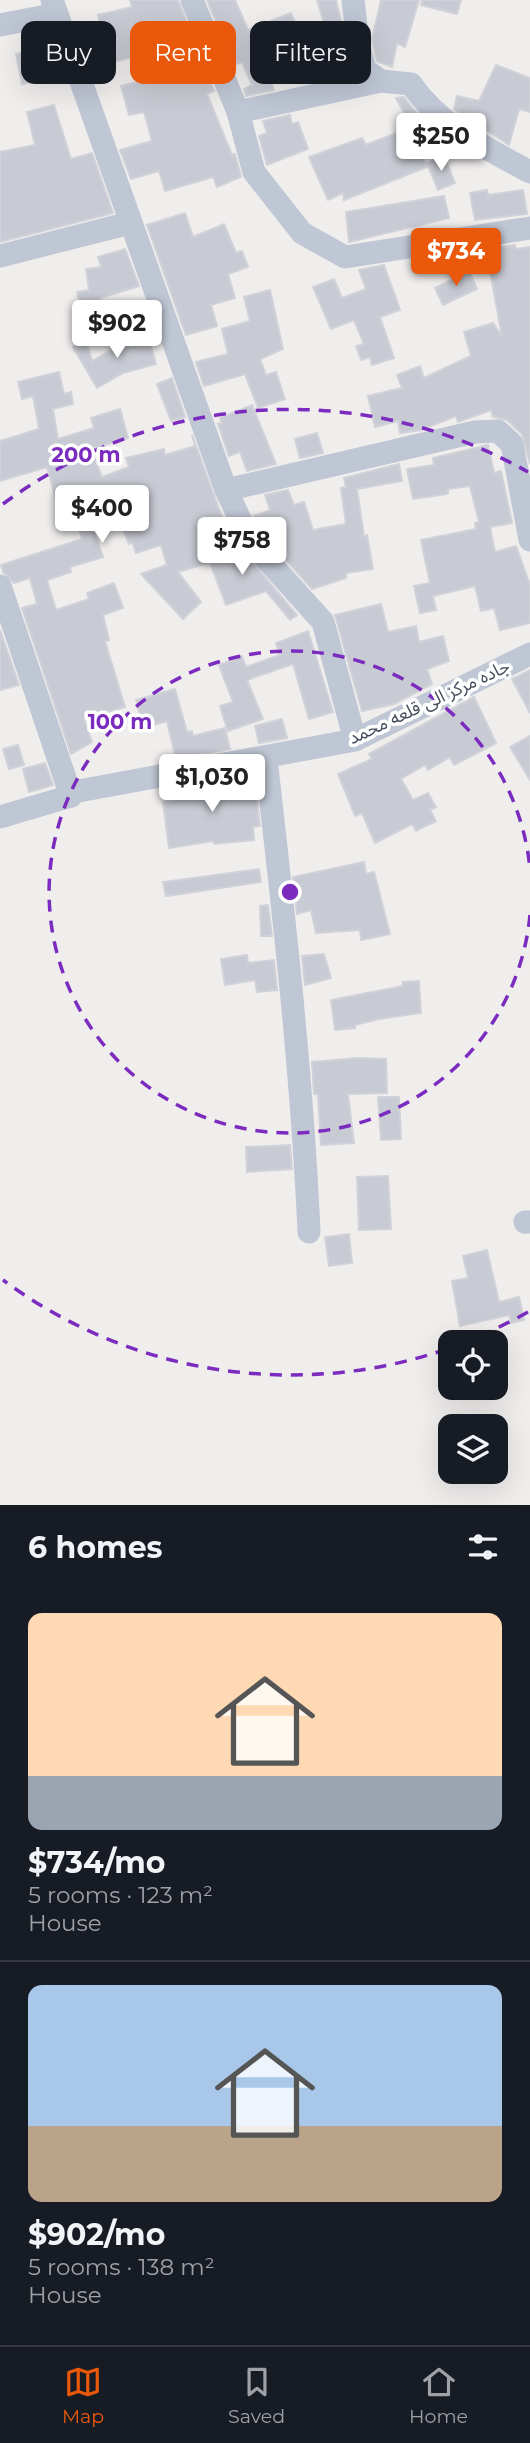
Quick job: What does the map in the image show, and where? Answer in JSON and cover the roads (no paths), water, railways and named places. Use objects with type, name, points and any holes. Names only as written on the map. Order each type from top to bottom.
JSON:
[{"type":"street","points":[[192,0],[238,112],[254,172],[302,233],[345,257],[530,228]]},
{"type":"street","points":[[354,0],[358,43],[365,70],[381,81]]},
{"type":"street","points":[[0,25],[55,7],[226,491],[251,542],[323,622],[355,740]]},
{"type":"street","points":[[238,112],[381,81],[411,84],[426,106],[457,131],[530,172]]},
{"type":"street","points":[[0,256],[130,223]]},
{"type":"street","points":[[226,491],[475,432],[498,431],[512,444],[530,540]]},
{"type":"street","points":[[0,586],[71,796]]},
{"type":"street","name":"جاده مرکز الی قلعه محمد","points":[[0,817],[71,796],[73,792],[266,759],[355,740],[530,654]]},
{"type":"street","points":[[266,759],[283,900],[306,1156],[309,1232]]}]
